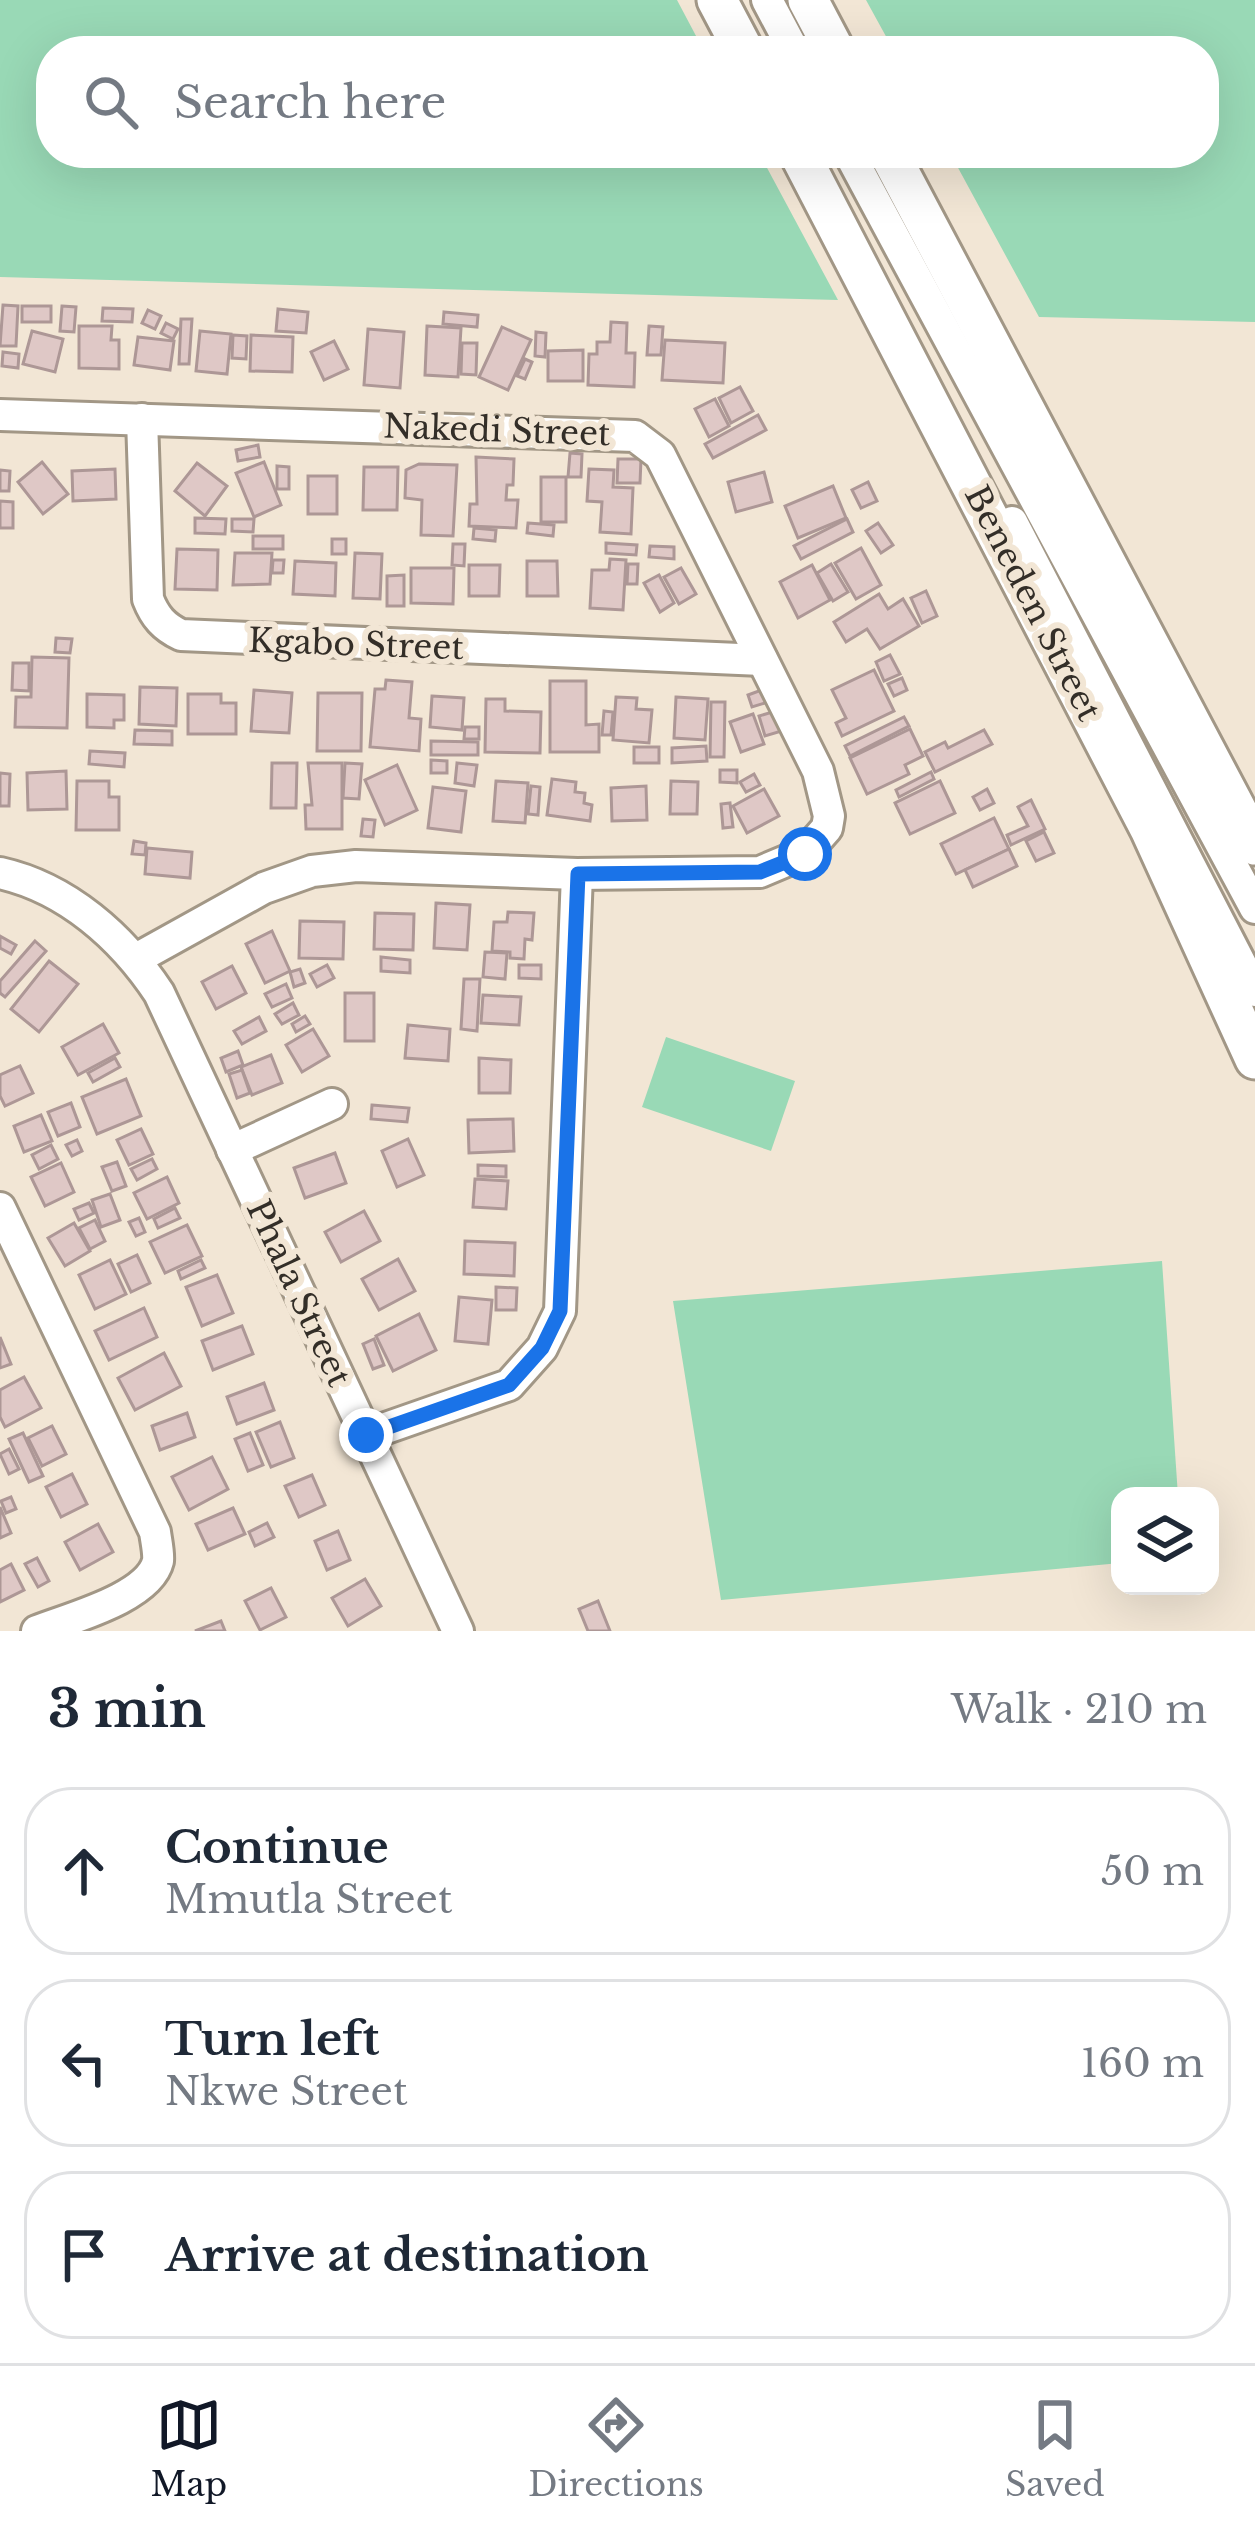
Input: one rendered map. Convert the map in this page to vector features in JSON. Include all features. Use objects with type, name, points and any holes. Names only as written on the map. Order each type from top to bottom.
[{"type":"main road","points":[[717,0],[736,36]]},
{"type":"main road","points":[[808,0],[827,36]]},
{"type":"main road","name":"Beneden Street","points":[[807,168],[1150,829],[1255,1059]]},
{"type":"main road","points":[[897,168],[1255,845]]},
{"type":"street","points":[[738,0],[757,36]]},
{"type":"street","points":[[767,0],[786,36]]},
{"type":"street","points":[[826,168],[1255,991]]},
{"type":"street","points":[[858,168],[1255,908]]},
{"type":"street","name":"Nakedi Street","points":[[0,415],[635,436],[660,455],[818,771],[829,816],[818,842],[805,854],[760,872],[578,874]]},
{"type":"street","name":"Kgabo Street","points":[[142,419],[148,599],[154,615],[182,635],[762,659]]},
{"type":"street","points":[[136,959],[265,888],[312,871],[356,866],[578,874],[560,1311],[542,1348],[509,1385],[366,1435]]},
{"type":"street","name":"Phala Street","points":[[0,873],[45,889],[78,908],[136,959],[174,1022],[458,1631]]},
{"type":"street","points":[[232,1150],[332,1103]]},
{"type":"street","points":[[0,1208],[155,1532],[158,1560],[146,1584],[37,1631]]},
{"type":"green space","points":[[0,0],[677,0],[696,36],[36,36],[36,168],[767,168],[838,300],[0,277]]},
{"type":"green space","points":[[866,0],[1255,0],[1255,322],[1039,317],[958,168],[1219,168],[1219,36],[886,36]]},
{"type":"green space","points":[[666,1037],[795,1081],[771,1151],[642,1107]]},
{"type":"green space","points":[[1162,1261],[1177,1487],[1111,1487],[1111,1564],[721,1600],[673,1301]]},
{"type":"building","points":[[3,305],[18,306],[16,346],[0,346]]},
{"type":"building","points":[[22,306],[51,306],[51,322],[22,322]]},
{"type":"building","points":[[62,306],[76,307],[74,332],[60,331]]},
{"type":"building","points":[[103,308],[133,309],[132,322],[102,321]]},
{"type":"building","points":[[278,309],[308,312],[306,333],[276,331]]},
{"type":"building","points":[[148,310],[161,316],[155,329],[142,323]]},
{"type":"building","points":[[444,312],[478,315],[477,327],[443,324]]},
{"type":"building","points":[[181,319],[192,319],[189,364],[179,364]]},
{"type":"building","points":[[611,322],[627,323],[626,353],[635,353],[634,387],[588,385],[589,354],[597,354],[597,342],[610,342]]},
{"type":"building","points":[[166,323],[178,329],[173,339],[161,333]]},
{"type":"building","points":[[79,326],[112,326],[111,340],[119,340],[119,369],[79,368]]},
{"type":"building","points":[[427,326],[461,328],[458,377],[425,375]]},
{"type":"building","points":[[649,326],[663,327],[661,355],[647,355]]},
{"type":"building","points":[[502,327],[531,340],[508,390],[479,377]]},
{"type":"building","points":[[368,329],[404,332],[400,388],[364,385]]},
{"type":"building","points":[[32,331],[63,339],[55,372],[23,364]]},
{"type":"building","points":[[200,331],[231,334],[227,374],[196,371]]},
{"type":"building","points":[[536,332],[546,333],[545,357],[535,356]]},
{"type":"building","points":[[233,335],[247,336],[246,359],[232,358]]},
{"type":"building","points":[[251,335],[293,337],[292,372],[250,371]]},
{"type":"building","points":[[138,337],[174,341],[170,370],[134,365]]},
{"type":"building","points":[[665,340],[725,343],[723,383],[662,380]]},
{"type":"building","points":[[334,341],[348,369],[324,380],[311,352]]},
{"type":"building","points":[[462,343],[477,343],[476,375],[461,374]]},
{"type":"building","points":[[583,350],[583,381],[548,381],[548,351]]},
{"type":"building","points":[[3,352],[19,354],[18,368],[2,366]]},
{"type":"building","points":[[525,359],[532,362],[525,379],[517,376]]},
{"type":"building","points":[[740,387],[753,411],[731,423],[719,398]]},
{"type":"building","points":[[715,399],[729,426],[709,437],[695,409]]},
{"type":"building","points":[[758,415],[766,430],[713,458],[705,444]]},
{"type":"building","points":[[258,445],[260,457],[238,461],[236,450]]},
{"type":"building","points":[[570,453],[582,454],[581,477],[568,477]]},
{"type":"building","points":[[476,457],[514,459],[513,485],[507,485],[506,500],[518,500],[516,528],[469,526],[470,504],[477,504]]},
{"type":"building","points":[[618,459],[641,459],[640,483],[617,483]]},
{"type":"building","points":[[42,462],[68,494],[43,514],[18,482]]},
{"type":"building","points":[[264,462],[281,505],[254,517],[236,473]]},
{"type":"building","points":[[197,463],[227,486],[205,516],[175,491]]},
{"type":"building","points":[[419,464],[457,465],[453,536],[421,535],[422,500],[405,498],[406,470]]},
{"type":"building","points":[[277,466],[289,467],[289,489],[277,489]]},
{"type":"building","points":[[364,467],[398,467],[397,510],[363,510]]},
{"type":"building","points":[[115,469],[116,499],[73,501],[72,471]]},
{"type":"building","points":[[589,469],[614,470],[613,487],[633,488],[631,534],[600,532],[602,502],[587,501]]},
{"type":"building","points":[[0,470],[10,471],[9,491],[0,491]]},
{"type":"building","points":[[764,472],[772,502],[736,512],[728,482]]},
{"type":"building","points":[[308,476],[337,476],[337,514],[308,514]]},
{"type":"building","points":[[541,477],[566,477],[566,522],[541,522]]},
{"type":"building","points":[[868,482],[877,501],[861,508],[852,490]]},
{"type":"building","points":[[833,486],[846,518],[798,538],[785,506]]},
{"type":"building","points":[[0,501],[13,502],[13,528],[0,528]]},
{"type":"building","points":[[195,518],[226,519],[225,534],[195,533]]},
{"type":"building","points":[[232,519],[254,519],[253,532],[232,531]]},
{"type":"building","points":[[847,519],[853,532],[801,559],[794,546]]},
{"type":"building","points":[[528,523],[554,525],[553,536],[527,533]]},
{"type":"building","points":[[878,523],[893,545],[881,553],[866,531]]},
{"type":"building","points":[[474,528],[496,530],[495,541],[473,539]]},
{"type":"building","points":[[253,536],[283,536],[283,549],[253,549]]},
{"type":"building","points":[[332,539],[346,539],[346,554],[332,554]]},
{"type":"building","points":[[606,543],[637,545],[636,555],[606,553]]},
{"type":"building","points":[[453,544],[465,544],[464,566],[452,565]]},
{"type":"building","points":[[650,546],[674,547],[674,559],[649,557]]},
{"type":"building","points":[[861,548],[881,585],[856,599],[835,563]]},
{"type":"building","points":[[177,549],[218,550],[217,590],[175,589]]},
{"type":"building","points":[[235,553],[272,553],[270,584],[233,585]]},
{"type":"building","points":[[355,553],[382,554],[380,599],[353,598]]},
{"type":"building","points":[[610,559],[626,560],[623,610],[590,608],[592,570],[609,570]]},
{"type":"building","points":[[273,560],[284,560],[283,573],[272,573]]},
{"type":"building","points":[[295,561],[336,563],[335,596],[293,594]]},
{"type":"building","points":[[527,561],[557,561],[558,596],[527,596]]},
{"type":"building","points":[[628,564],[638,564],[637,584],[627,584]]},
{"type":"building","points":[[831,564],[848,592],[833,601],[817,573]]},
{"type":"building","points":[[469,565],[500,565],[499,596],[469,596]]},
{"type":"building","points":[[812,565],[830,600],[798,618],[780,582]]},
{"type":"building","points":[[411,568],[454,568],[453,604],[411,603]]},
{"type":"building","points":[[681,568],[696,594],[679,604],[664,577]]},
{"type":"building","points":[[404,575],[404,606],[387,606],[387,576]]},
{"type":"building","points":[[659,575],[674,603],[660,612],[644,583]]},
{"type":"building","points":[[926,591],[937,616],[922,623],[911,598]]},
{"type":"building","points":[[879,594],[888,609],[903,599],[919,626],[880,649],[867,629],[846,642],[834,622]]},
{"type":"building","points":[[56,638],[72,639],[70,653],[55,652]]},
{"type":"building","points":[[890,655],[900,674],[884,681],[876,662]]},
{"type":"building","points":[[32,657],[69,658],[67,728],[15,727],[16,697],[31,697]]},
{"type":"building","points":[[13,663],[29,663],[29,691],[12,690]]},
{"type":"building","points":[[874,670],[894,711],[842,736],[836,723],[846,718],[832,690]]},
{"type":"building","points":[[902,678],[907,690],[894,696],[888,684]]},
{"type":"building","points":[[386,680],[412,682],[409,718],[421,719],[419,751],[370,747],[375,689],[385,689]]},
{"type":"building","points":[[550,681],[586,681],[586,725],[599,724],[599,752],[550,752]]},
{"type":"building","points":[[140,687],[177,688],[176,726],[139,724]]},
{"type":"building","points":[[767,688],[771,701],[752,707],[748,695]]},
{"type":"building","points":[[254,690],[292,693],[289,733],[251,731]]},
{"type":"building","points":[[318,693],[362,693],[361,751],[317,751]]},
{"type":"building","points":[[87,694],[124,695],[124,720],[114,720],[114,728],[87,727]]},
{"type":"building","points":[[188,694],[221,694],[221,703],[236,703],[236,734],[188,734]]},
{"type":"building","points":[[432,696],[464,698],[462,730],[430,727]]},
{"type":"building","points":[[616,697],[637,698],[636,709],[652,710],[649,743],[613,740]]},
{"type":"building","points":[[676,697],[708,699],[705,740],[674,738]]},
{"type":"building","points":[[486,699],[505,699],[505,711],[541,712],[540,753],[485,752]]},
{"type":"building","points":[[711,702],[725,702],[724,757],[710,757]]},
{"type":"building","points":[[779,710],[785,730],[765,736],[759,716]]},
{"type":"building","points":[[604,711],[613,712],[611,735],[602,735]]},
{"type":"building","points":[[753,714],[764,744],[741,752],[730,722]]},
{"type":"building","points":[[904,717],[909,726],[850,756],[845,746]]},
{"type":"building","points":[[465,727],[479,727],[479,739],[464,739]]},
{"type":"building","points":[[910,729],[923,756],[905,765],[909,774],[867,794],[850,758]]},
{"type":"building","points":[[135,730],[172,731],[172,745],[134,744]]},
{"type":"building","points":[[984,730],[992,744],[935,772],[925,752],[945,742],[948,748]]},
{"type":"building","points":[[431,741],[478,742],[478,755],[431,755]]},
{"type":"building","points":[[706,746],[707,761],[672,763],[672,748]]},
{"type":"building","points":[[634,747],[659,747],[659,763],[634,763]]},
{"type":"building","points":[[90,751],[125,753],[124,767],[89,764]]},
{"type":"building","points":[[431,760],[447,761],[447,773],[431,773]]},
{"type":"building","points":[[272,763],[297,763],[296,808],[271,808]]},
{"type":"building","points":[[308,763],[342,763],[342,829],[306,829],[305,805],[312,805]]},
{"type":"building","points":[[345,763],[362,764],[359,799],[343,798]]},
{"type":"building","points":[[457,763],[477,765],[474,786],[455,783]]},
{"type":"building","points":[[397,765],[417,810],[385,825],[365,780]]},
{"type":"building","points":[[720,770],[737,770],[737,783],[720,782]]},
{"type":"building","points":[[66,771],[67,809],[28,810],[27,773]]},
{"type":"building","points":[[931,772],[934,779],[899,797],[896,790]]},
{"type":"building","points":[[0,773],[10,774],[9,806],[0,806]]},
{"type":"building","points":[[754,774],[760,785],[746,792],[740,782]]},
{"type":"building","points":[[552,779],[576,782],[575,792],[585,793],[584,803],[592,805],[590,821],[547,815]]},
{"type":"building","points":[[77,781],[109,781],[109,797],[119,797],[119,830],[76,830]]},
{"type":"building","points":[[496,781],[528,783],[525,823],[493,821]]},
{"type":"building","points":[[671,781],[698,782],[697,814],[670,814]]},
{"type":"building","points":[[940,781],[955,813],[910,834],[895,803]]},
{"type":"building","points":[[531,786],[540,787],[538,815],[528,814]]},
{"type":"building","points":[[646,786],[647,820],[612,821],[611,788]]},
{"type":"building","points":[[433,787],[466,791],[461,832],[428,828]]},
{"type":"building","points":[[764,789],[779,816],[747,833],[733,806]]},
{"type":"building","points":[[987,789],[994,803],[980,810],[973,797]]},
{"type":"building","points":[[1031,800],[1045,829],[1011,845],[1007,835],[1028,826],[1018,807]]},
{"type":"building","points":[[730,803],[733,827],[723,828],[721,804]]},
{"type":"building","points":[[994,818],[1009,849],[956,874],[941,844]]},
{"type":"building","points":[[363,819],[375,820],[373,837],[361,836]]},
{"type":"building","points":[[1044,832],[1054,853],[1036,861],[1026,841]]},
{"type":"building","points":[[134,841],[146,843],[145,855],[132,854]]},
{"type":"building","points":[[147,848],[192,852],[190,878],[145,874]]},
{"type":"building","points":[[1009,849],[1017,866],[973,887],[965,870]]},
{"type":"building","points":[[436,903],[470,905],[467,950],[434,948]]},
{"type":"building","points":[[508,912],[534,913],[532,940],[525,939],[524,959],[492,951],[494,922],[507,922]]},
{"type":"building","points":[[375,913],[414,914],[413,950],[374,949]]},
{"type":"building","points":[[300,921],[344,922],[343,959],[299,958]]},
{"type":"building","points":[[272,931],[290,971],[265,983],[246,944]]},
{"type":"building","points":[[0,936],[16,945],[11,954],[0,948]]},
{"type":"building","points":[[35,941],[46,951],[5,997],[0,981]]},
{"type":"building","points":[[485,952],[507,953],[505,979],[483,977]]},
{"type":"building","points":[[381,957],[410,960],[410,973],[381,971]]},
{"type":"building","points":[[49,961],[78,984],[39,1032],[11,1009]]},
{"type":"building","points":[[327,965],[334,978],[317,987],[310,974]]},
{"type":"building","points":[[519,965],[541,965],[541,979],[519,978]]},
{"type":"building","points":[[232,966],[246,993],[216,1009],[202,982]]},
{"type":"building","points":[[300,969],[305,983],[294,987],[290,972]]},
{"type":"building","points":[[464,979],[480,979],[477,1031],[461,1029]]},
{"type":"building","points":[[286,984],[292,998],[272,1007],[265,994]]},
{"type":"building","points":[[345,993],[374,993],[374,1041],[345,1041]]},
{"type":"building","points":[[483,995],[521,997],[519,1025],[481,1023]]},
{"type":"building","points":[[293,1003],[299,1015],[282,1024],[275,1014]]},
{"type":"building","points":[[305,1016],[310,1024],[296,1032],[292,1024]]},
{"type":"building","points":[[259,1017],[266,1031],[242,1044],[234,1031]]},
{"type":"building","points":[[103,1024],[119,1053],[78,1075],[62,1047]]},
{"type":"building","points":[[408,1025],[450,1029],[448,1061],[405,1058]]},
{"type":"building","points":[[313,1029],[329,1056],[302,1072],[286,1045]]},
{"type":"building","points":[[238,1051],[243,1065],[226,1072],[221,1058]]},
{"type":"building","points":[[271,1055],[282,1083],[252,1095],[241,1067]]},
{"type":"building","points":[[115,1058],[120,1067],[93,1082],[88,1073]]},
{"type":"building","points":[[479,1058],[511,1060],[510,1093],[479,1093]]},
{"type":"building","points":[[20,1066],[33,1093],[5,1106],[0,1075]]},
{"type":"building","points":[[242,1070],[250,1093],[237,1098],[229,1074]]},
{"type":"building","points":[[126,1079],[141,1116],[97,1134],[82,1097]]},
{"type":"building","points":[[71,1103],[80,1127],[58,1136],[48,1112]]},
{"type":"building","points":[[372,1105],[409,1108],[407,1122],[371,1119]]},
{"type":"building","points":[[41,1115],[52,1141],[24,1152],[14,1126]]},
{"type":"building","points":[[513,1119],[514,1151],[469,1153],[468,1120]]},
{"type":"building","points":[[141,1129],[153,1154],[129,1165],[117,1140]]},
{"type":"building","points":[[408,1139],[424,1175],[397,1187],[382,1151]]},
{"type":"building","points":[[77,1140],[82,1151],[72,1156],[66,1145]]},
{"type":"building","points":[[51,1145],[58,1159],[39,1169],[32,1155]]},
{"type":"building","points":[[335,1153],[346,1183],[305,1198],[294,1168]]},
{"type":"building","points":[[152,1159],[157,1169],[137,1180],[131,1169]]},
{"type":"building","points":[[117,1162],[126,1186],[112,1191],[102,1167]]},
{"type":"building","points":[[61,1163],[74,1192],[45,1206],[31,1177]]},
{"type":"building","points":[[478,1165],[506,1166],[506,1177],[478,1176]]},
{"type":"building","points":[[167,1177],[179,1203],[147,1219],[134,1193]]},
{"type":"building","points":[[475,1179],[508,1181],[506,1209],[473,1207]]},
{"type":"building","points":[[110,1194],[120,1220],[101,1227],[92,1200]]},
{"type":"building","points":[[89,1203],[94,1213],[79,1220],[74,1209]]},
{"type":"building","points":[[175,1208],[180,1218],[158,1228],[154,1219]]},
{"type":"building","points":[[364,1211],[380,1241],[341,1262],[325,1232]]},
{"type":"building","points":[[139,1218],[145,1232],[136,1236],[129,1222]]},
{"type":"building","points":[[95,1220],[105,1241],[90,1249],[79,1228]]},
{"type":"building","points":[[74,1223],[90,1251],[65,1266],[48,1238]]},
{"type":"building","points":[[187,1225],[202,1256],[165,1273],[150,1242]]},
{"type":"building","points":[[465,1241],[515,1243],[514,1276],[464,1274]]},
{"type":"building","points":[[137,1255],[150,1283],[131,1292],[118,1264]]},
{"type":"building","points":[[398,1259],[415,1291],[379,1310],[362,1279]]},
{"type":"building","points":[[110,1260],[126,1294],[95,1309],[79,1275]]},
{"type":"building","points":[[201,1260],[205,1268],[181,1279],[178,1271]]},
{"type":"building","points":[[217,1275],[233,1313],[202,1326],[186,1287]]},
{"type":"building","points":[[496,1287],[517,1288],[516,1310],[496,1310]]},
{"type":"building","points":[[459,1297],[492,1300],[488,1344],[455,1341]]},
{"type":"building","points":[[144,1308],[157,1337],[109,1360],[95,1331]]},
{"type":"building","points":[[419,1314],[436,1350],[393,1371],[376,1336]]},
{"type":"building","points":[[242,1326],[253,1354],[213,1370],[202,1341]]},
{"type":"building","points":[[0,1337],[11,1364],[0,1368]]},
{"type":"building","points":[[374,1339],[384,1365],[373,1369],[363,1344]]},
{"type":"building","points":[[164,1353],[181,1386],[135,1410],[118,1378]]},
{"type":"building","points":[[24,1377],[41,1408],[5,1427],[0,1417],[0,1390]]},
{"type":"building","points":[[264,1383],[274,1410],[237,1424],[227,1397]]},
{"type":"building","points":[[187,1413],[195,1437],[160,1450],[152,1426]]},
{"type":"building","points":[[280,1422],[294,1458],[271,1467],[256,1432]]},
{"type":"building","points":[[52,1426],[66,1454],[42,1466],[28,1438]]},
{"type":"building","points":[[23,1433],[43,1476],[29,1482],[9,1439]]},
{"type":"building","points":[[250,1433],[263,1465],[248,1471],[235,1439]]},
{"type":"building","points":[[9,1449],[19,1469],[9,1474],[0,1454]]},
{"type":"building","points":[[212,1457],[228,1489],[189,1510],[172,1477]]},
{"type":"building","points":[[72,1474],[87,1504],[61,1517],[46,1487]]},
{"type":"building","points":[[312,1475],[325,1505],[299,1517],[285,1486]]},
{"type":"building","points":[[11,1497],[16,1509],[6,1513],[1,1501]]},
{"type":"building","points":[[0,1507],[11,1533],[0,1538]]},
{"type":"building","points":[[233,1508],[245,1534],[208,1550],[196,1524]]},
{"type":"building","points":[[267,1523],[274,1537],[255,1546],[249,1532]]},
{"type":"building","points":[[98,1524],[113,1552],[80,1570],[65,1542]]},
{"type":"building","points":[[338,1531],[350,1560],[327,1570],[315,1541]]},
{"type":"building","points":[[37,1558],[49,1581],[38,1587],[25,1564]]},
{"type":"building","points":[[11,1564],[24,1590],[0,1602],[0,1570]]},
{"type":"building","points":[[365,1579],[381,1606],[348,1626],[332,1598]]},
{"type":"building","points":[[271,1588],[286,1617],[260,1630],[245,1601]]},
{"type":"building","points":[[598,1601],[610,1631],[588,1631],[579,1609]]},
{"type":"building","points":[[221,1621],[225,1631],[195,1631]]},
{"type":"route","points":[[366,1435],[509,1385],[542,1348],[560,1311],[578,874],[760,872],[805,854]]}]
